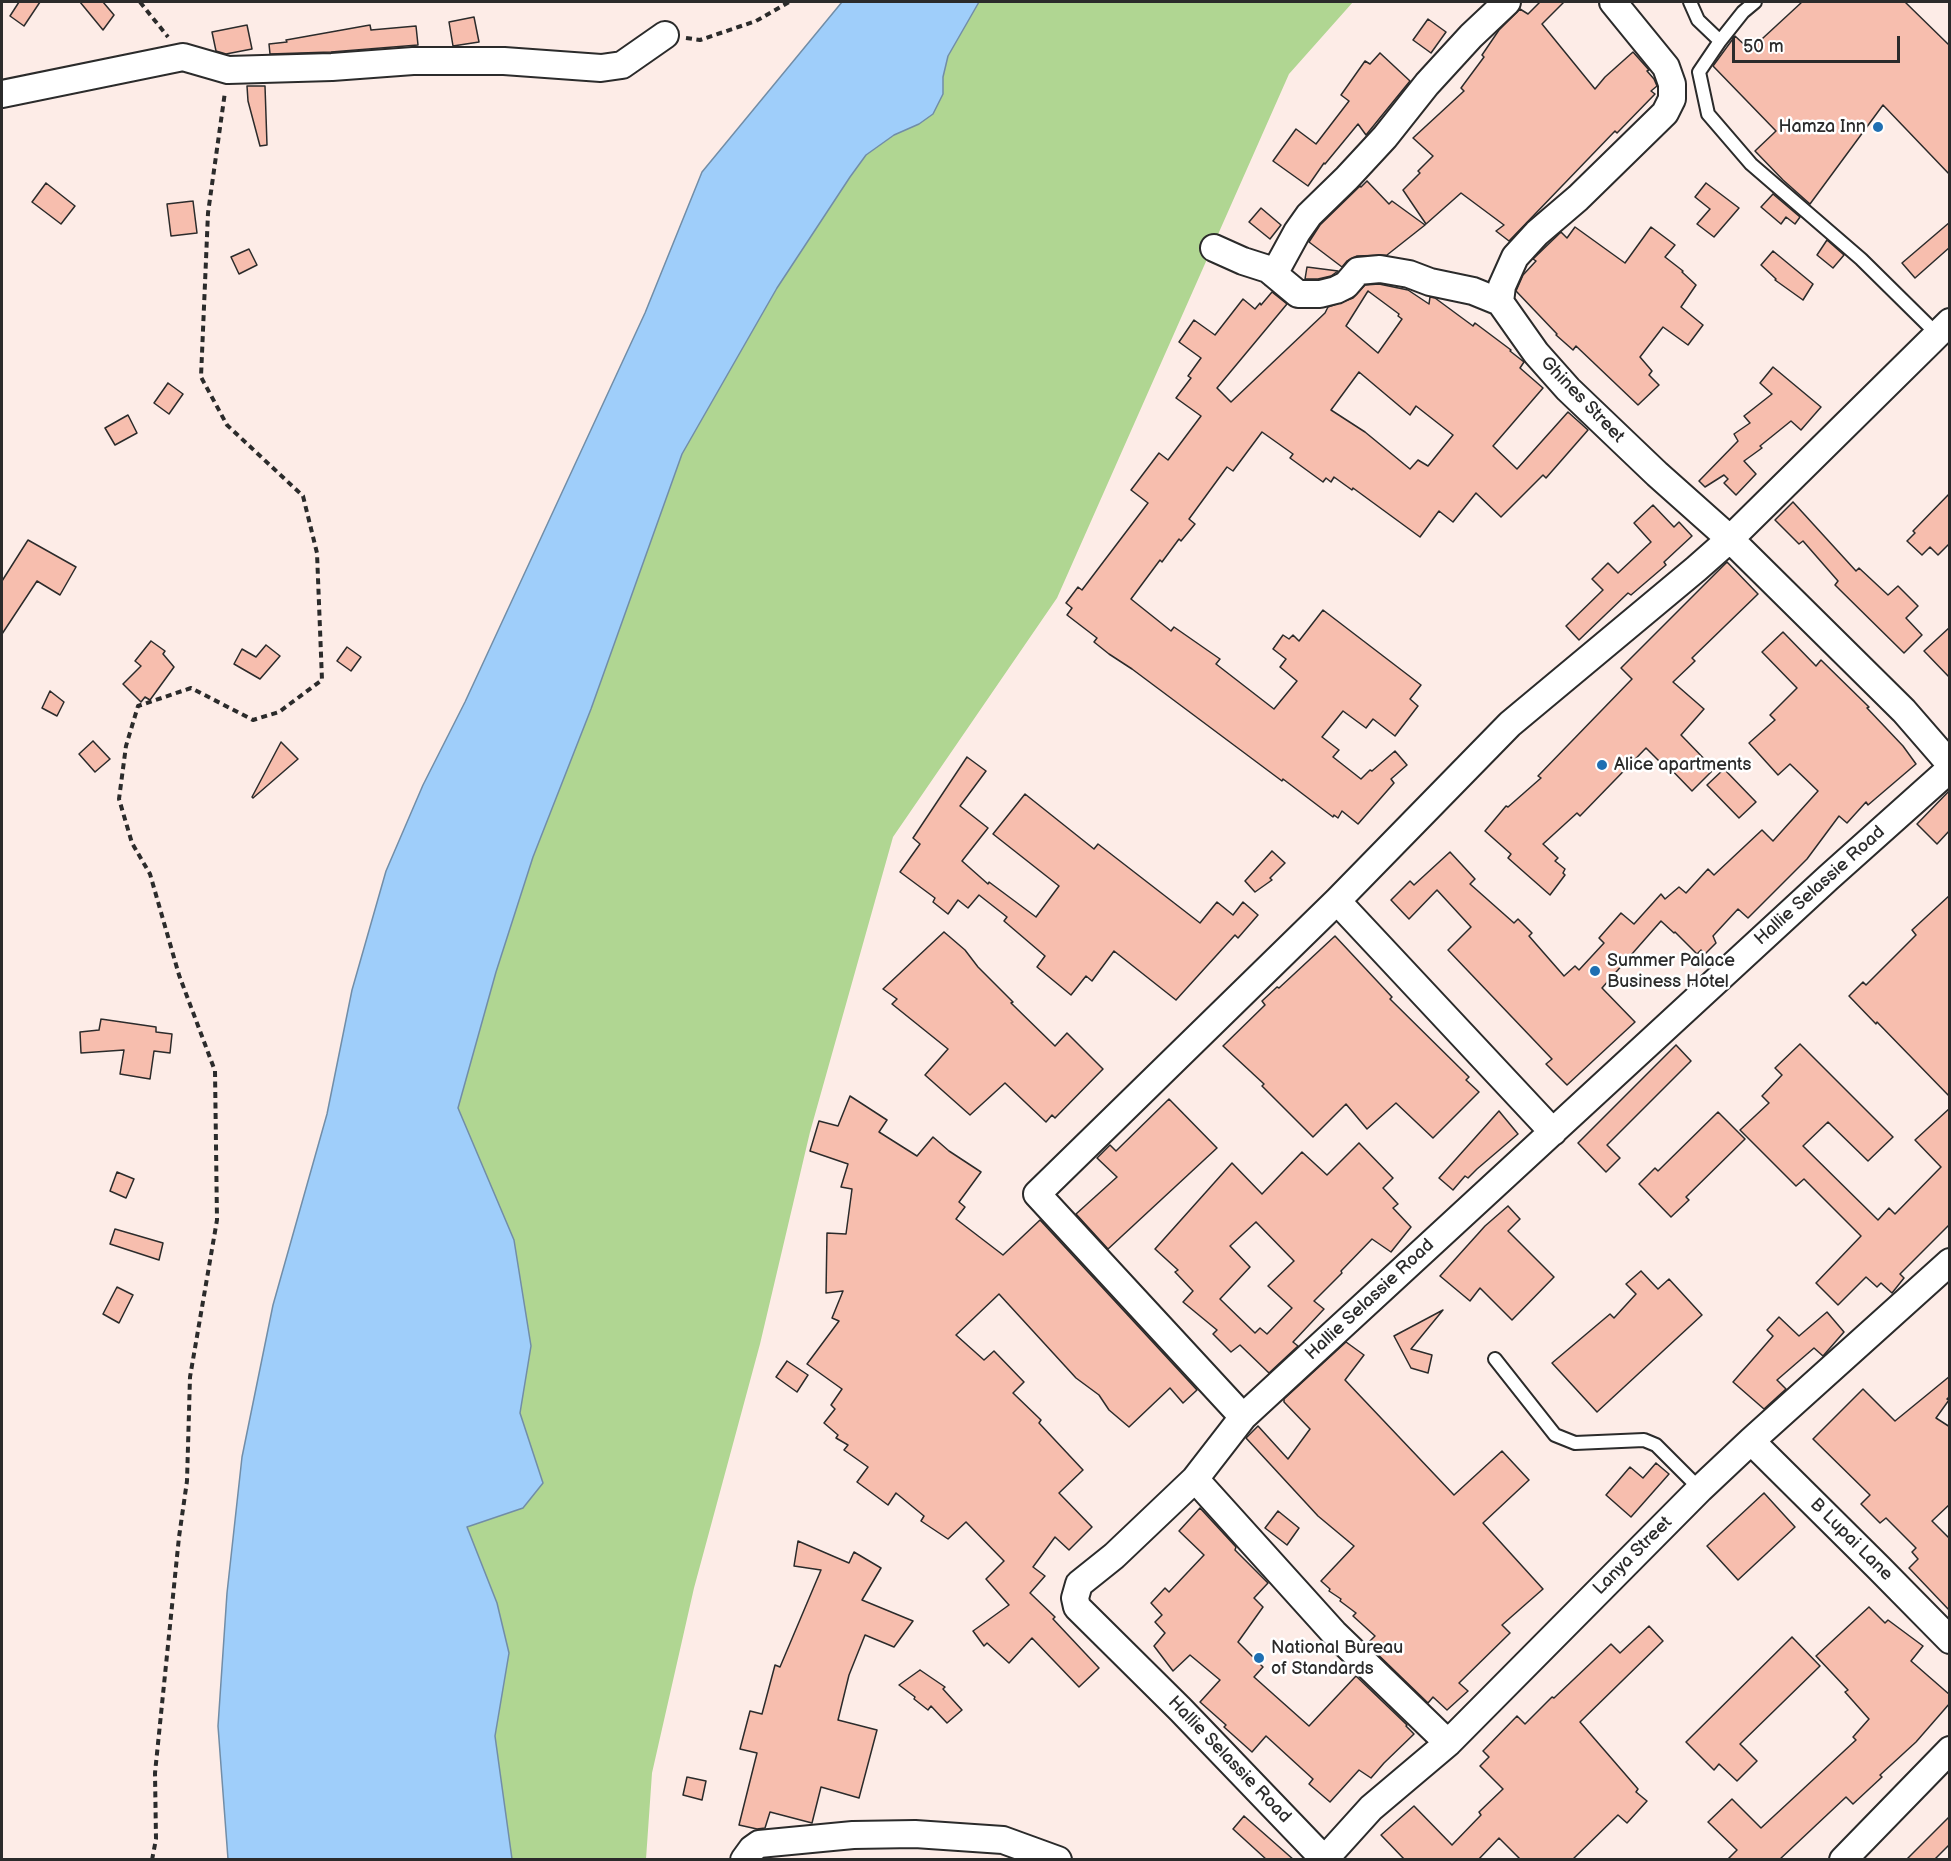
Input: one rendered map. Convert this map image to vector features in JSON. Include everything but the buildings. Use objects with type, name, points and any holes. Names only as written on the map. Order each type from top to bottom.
[{"type":"street","points":[[1274,274],[1309,215],[1385,137],[1427,84],[1471,36],[1507,2]]},
{"type":"street","points":[[1214,248],[1268,269],[1298,294],[1320,294],[1346,285],[1358,271],[1392,270],[1430,282],[1473,291],[1500,302],[1502,286],[1515,257],[1537,233],[1578,198],[1665,113],[1672,99],[1672,84],[1666,67],[1613,2]]},
{"type":"street","points":[[2,93],[183,57],[228,70],[332,67],[413,61],[504,61],[601,68],[622,65],[665,35]]},
{"type":"street","name":"Ghines Street","points":[[1500,302],[1536,352],[1568,389],[1657,474],[1730,539],[1904,711],[1947,757]]},
{"type":"street","points":[[1243,1417],[1037,1194],[1337,901],[1510,724],[1730,539],[1943,328]]},
{"type":"street","name":"Hallie Selassie Road","points":[[1325,1859],[1181,1710],[1077,1607],[1075,1598],[1079,1584],[1114,1556],[1195,1479],[1243,1417],[1828,878],[1947,757]]},
{"type":"street","points":[[1337,901],[1553,1132]]},
{"type":"street","name":"Lanya Street","points":[[1325,1859],[1371,1808],[1448,1743],[1700,1489],[1950,1262]]},
{"type":"street","name":"B Lupai Lane","points":[[1751,1441],[1950,1640]]},
{"type":"street","points":[[1195,1479],[1334,1633],[1448,1743]]},
{"type":"street","points":[[1843,1860],[1950,1750]]},
{"type":"street","points":[[744,1860],[759,1844],[853,1835],[915,1834],[1003,1840],[1058,1860]]},
{"type":"lane","points":[[1690,2],[1698,20],[1720,41]]},
{"type":"lane","points":[[1755,2],[1743,12],[1699,72],[1708,114],[1751,164],[1943,328]]},
{"type":"lane","points":[[1495,1359],[1556,1435],[1575,1443],[1644,1440],[1656,1445],[1700,1489]]},
{"type":"path","points":[[140,2],[183,57]]},
{"type":"path","points":[[665,35],[700,40],[756,21],[789,2]]},
{"type":"path","points":[[152,1860],[156,1839],[155,1773],[187,1481],[190,1377],[217,1220],[215,1071],[179,975],[150,874],[132,843],[119,799],[126,746],[138,706],[190,688],[253,720],[279,711],[322,680],[317,553],[303,496],[227,425],[201,377],[208,213],[228,70]]},
{"type":"green space","points":[[979,2],[1353,2],[1289,74],[1057,598],[893,837],[810,1132],[760,1344],[694,1588],[652,1773],[646,1859],[512,1859],[495,1736],[509,1653],[497,1603],[467,1527],[523,1508],[543,1482],[519,1413],[531,1346],[458,1108],[496,972],[533,857],[591,709],[682,454],[777,288],[850,177],[866,155],[894,135],[919,124],[943,94],[943,77],[948,56]]},
{"type":"water","points":[[842,2],[979,2],[948,56],[943,77],[943,94],[933,114],[919,124],[894,135],[866,155],[777,288],[682,454],[591,709],[533,857],[496,972],[458,1108],[514,1240],[531,1346],[520,1413],[543,1483],[523,1508],[467,1527],[497,1603],[509,1653],[495,1736],[512,1859],[228,1859],[218,1726],[227,1593],[242,1457],[273,1305],[327,1114],[352,990],[386,871],[423,785],[465,702],[645,313],[702,172]]},
{"type":"place","name":"Hamza Inn","points":[[1878,127]]},
{"type":"place","name":"Alice apartments","points":[[1602,765]]},
{"type":"place","name":"Summer Palace Business Hotel","points":[[1595,971]]},
{"type":"place","name":"National Bureau of Standards","points":[[1259,1658]]}]
